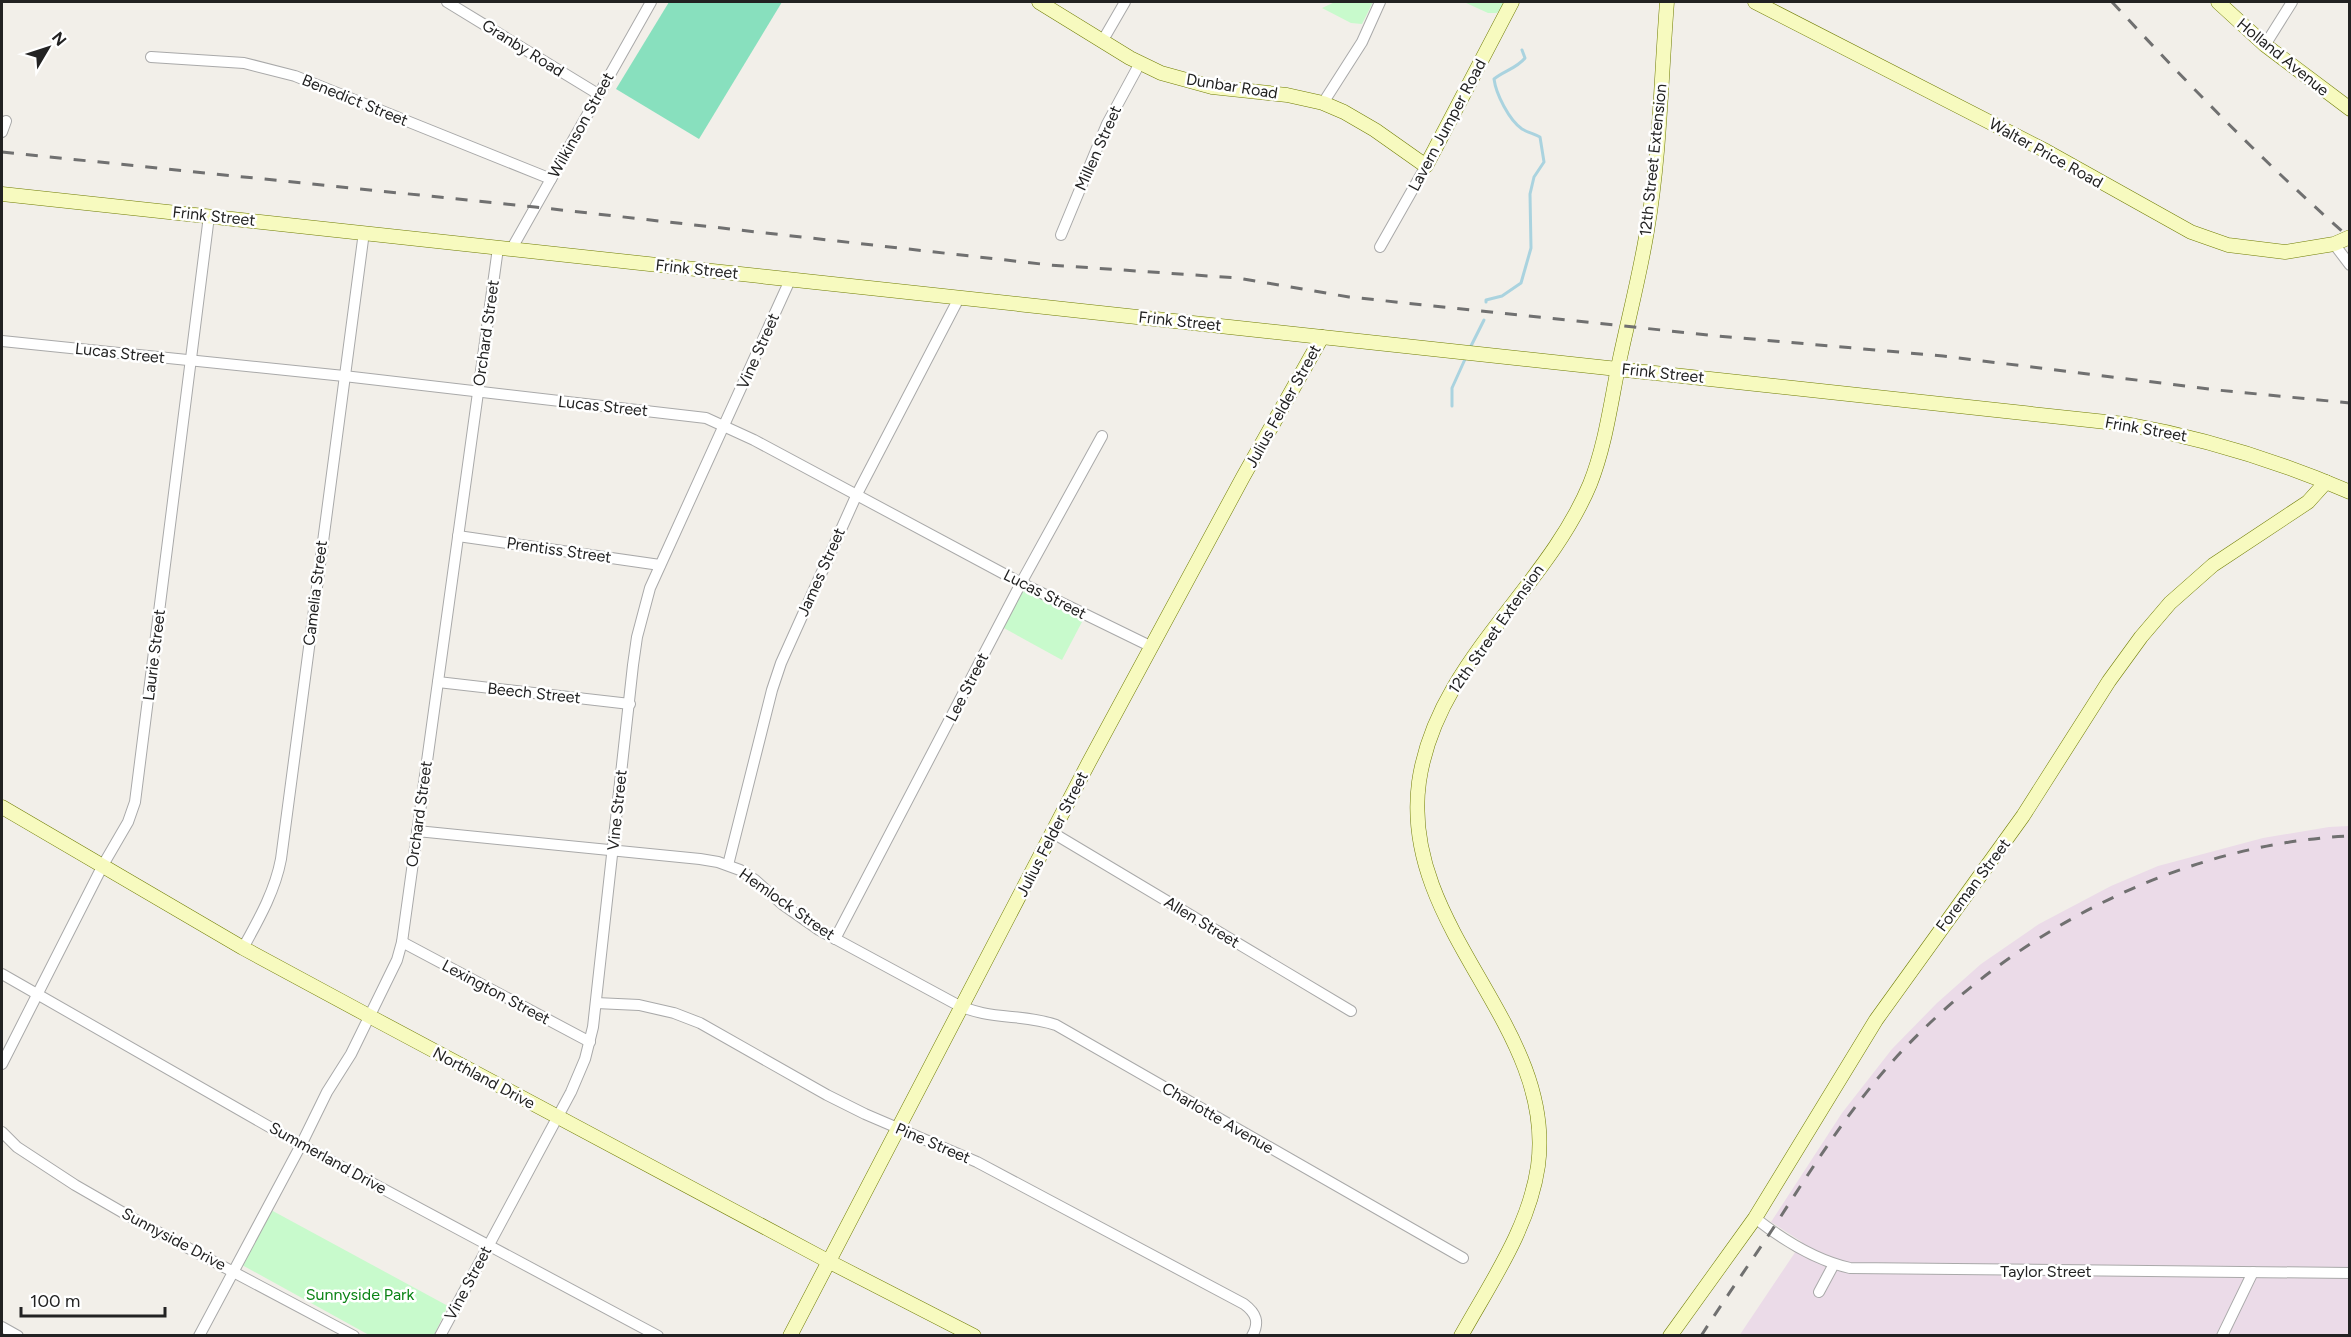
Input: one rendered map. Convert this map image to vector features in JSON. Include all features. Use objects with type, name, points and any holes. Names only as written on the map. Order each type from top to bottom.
[{"type":"street","name":"Granby Road","points":[[447,2],[598,94]]},
{"type":"street","name":"Wilkinson Street","points":[[505,248],[550,179],[651,2]]},
{"type":"street","name":"Dunbar Road","points":[[1039,2],[1140,63],[1161,73],[1212,87],[1287,95],[1323,103],[1359,120],[1425,166]]},
{"type":"street","points":[[1104,40],[1125,2]]},
{"type":"street","points":[[1323,103],[1362,42],[1380,2]]},
{"type":"street","name":"Lavern Jumper Road","points":[[1380,247],[1512,2]]},
{"type":"street","name":"12th Street Extension","points":[[1461,1335],[1515,1242],[1538,1169],[1539,1126],[1533,1094],[1517,1049],[1462,951],[1435,897],[1418,829],[1417,803],[1420,776],[1427,750],[1449,695],[1472,659],[1562,537],[1589,485],[1602,446],[1647,230],[1667,2]]},
{"type":"street","name":"Walter Price Road","points":[[1755,2],[2037,146],[2191,232],[2228,245],[2292,251],[2334,244],[2349,237]]},
{"type":"street","name":"Holland Avenue","points":[[2218,2],[2265,45],[2349,109]]},
{"type":"street","points":[[2265,45],[2292,2]]},
{"type":"street","name":"Benedict Street","points":[[151,57],[244,63],[295,76],[550,179]]},
{"type":"street","name":"Millen Street","points":[[1061,235],[1107,124],[1140,63]]},
{"type":"street","points":[[2,132],[6,121]]},
{"type":"street","name":"Frink Street","points":[[2,194],[2125,424],[2230,447],[2349,491]]},
{"type":"street","name":"Laurie Street","points":[[2,1064],[103,866],[128,822],[137,792],[209,216]]},
{"type":"street","name":"Camelia Street","points":[[243,948],[270,895],[280,859],[364,232]]},
{"type":"street","points":[[2334,244],[2349,265]]},
{"type":"street","name":"Orchard Street","points":[[200,1335],[331,1084],[351,1054],[397,960],[402,942],[478,391],[505,248]]},
{"type":"street","name":"Vine Street","points":[[440,1335],[579,1076],[590,1042],[596,1003],[637,638],[650,588],[790,280]]},
{"type":"street","name":"James Street","points":[[728,865],[772,690],[781,663],[857,494],[959,298]]},
{"type":"street","name":"Julius Felder Street","points":[[790,1335],[1152,647],[1322,337]]},
{"type":"street","name":"Lucas Street","points":[[2,341],[696,415],[724,425],[1021,583],[1152,647]]},
{"type":"street","name":"Lee Street","points":[[835,939],[1021,583],[1102,436]]},
{"type":"street","name":"Foreman Street","points":[[1670,1335],[1755,1218],[1876,1020],[1925,949],[2017,825],[2109,681],[2141,637],[2170,603],[2196,579],[2239,546],[2308,502],[2326,482]]},
{"type":"street","name":"Prentiss Street","points":[[458,536],[660,565]]},
{"type":"street","name":"Beech Street","points":[[438,682],[630,704]]},
{"type":"street","name":"Northland Drive","points":[[2,807],[243,948],[829,1262],[974,1335]]},
{"type":"street","name":"Hemlock Street","points":[[417,831],[700,859],[728,865],[748,875],[782,904],[835,939],[962,1008]]},
{"type":"street","name":"Allen Street","points":[[1053,833],[1351,1011]]},
{"type":"street","name":"Lexington Street","points":[[402,942],[590,1042]]},
{"type":"street","name":"Summerland Drive","points":[[2,974],[301,1145],[658,1335]]},
{"type":"street","name":"Pine Street","points":[[596,1003],[639,1005],[674,1013],[700,1023],[827,1095],[977,1162],[1244,1304],[1256,1318],[1257,1327],[1252,1335]]},
{"type":"street","name":"Charlotte Avenue","points":[[962,1008],[1002,1018],[1030,1019],[1056,1025],[1463,1258]]},
{"type":"street","name":"Sunnyside Drive","points":[[2,1132],[17,1147],[47,1168],[141,1223],[354,1335]]},
{"type":"street","name":"Taylor Street","points":[[1755,1218],[1801,1249],[1834,1264],[1859,1268],[2349,1273]]},
{"type":"street","points":[[1819,1292],[1834,1264]]},
{"type":"street","points":[[2222,1335],[2253,1272]]},
{"type":"street","points":[[2,1327],[18,1335]]},
{"type":"shaded area","points":[[2349,826],[2349,1335],[1739,1336],[1802,1242],[1771,1222],[1842,1113],[1892,1049],[1937,1003],[1981,964],[2039,924],[2111,886],[2158,866],[2263,838]]},
{"type":"green space","points":[[669,2],[782,2],[699,139],[616,89]]},
{"type":"green space","points":[[1335,2],[1373,2],[1362,24],[1351,23],[1322,8]]},
{"type":"green space","points":[[1464,2],[1506,2],[1497,13],[1488,13]]},
{"type":"green space","points":[[1023,588],[1083,620],[1062,660],[1002,627]]},
{"type":"green space","name":"Sunnyside Park","points":[[271,1210],[448,1306],[434,1335],[369,1335],[242,1265]]},
{"type":"waterway","points":[[1486,302],[1486,300],[1502,296],[1521,283],[1531,248],[1530,194],[1534,177],[1544,162],[1540,137],[1522,129],[1512,120],[1495,85],[1494,79],[1525,58],[1522,50]]},
{"type":"waterway","points":[[1470,348],[1484,320]]},
{"type":"waterway","points":[[1452,406],[1452,388],[1466,357]]},
{"type":"railway","points":[[2112,2],[2228,123],[2350,238]]},
{"type":"railway","points":[[2,152],[535,207],[1050,265],[1238,278],[1349,297],[1718,336],[1943,356],[2217,390],[2350,403]]},
{"type":"railway","points":[[1701,1336],[1854,1109],[1884,1071],[1930,1023],[1980,980],[2035,941],[2094,907],[2155,879],[2219,858],[2284,843],[2350,836]]}]
